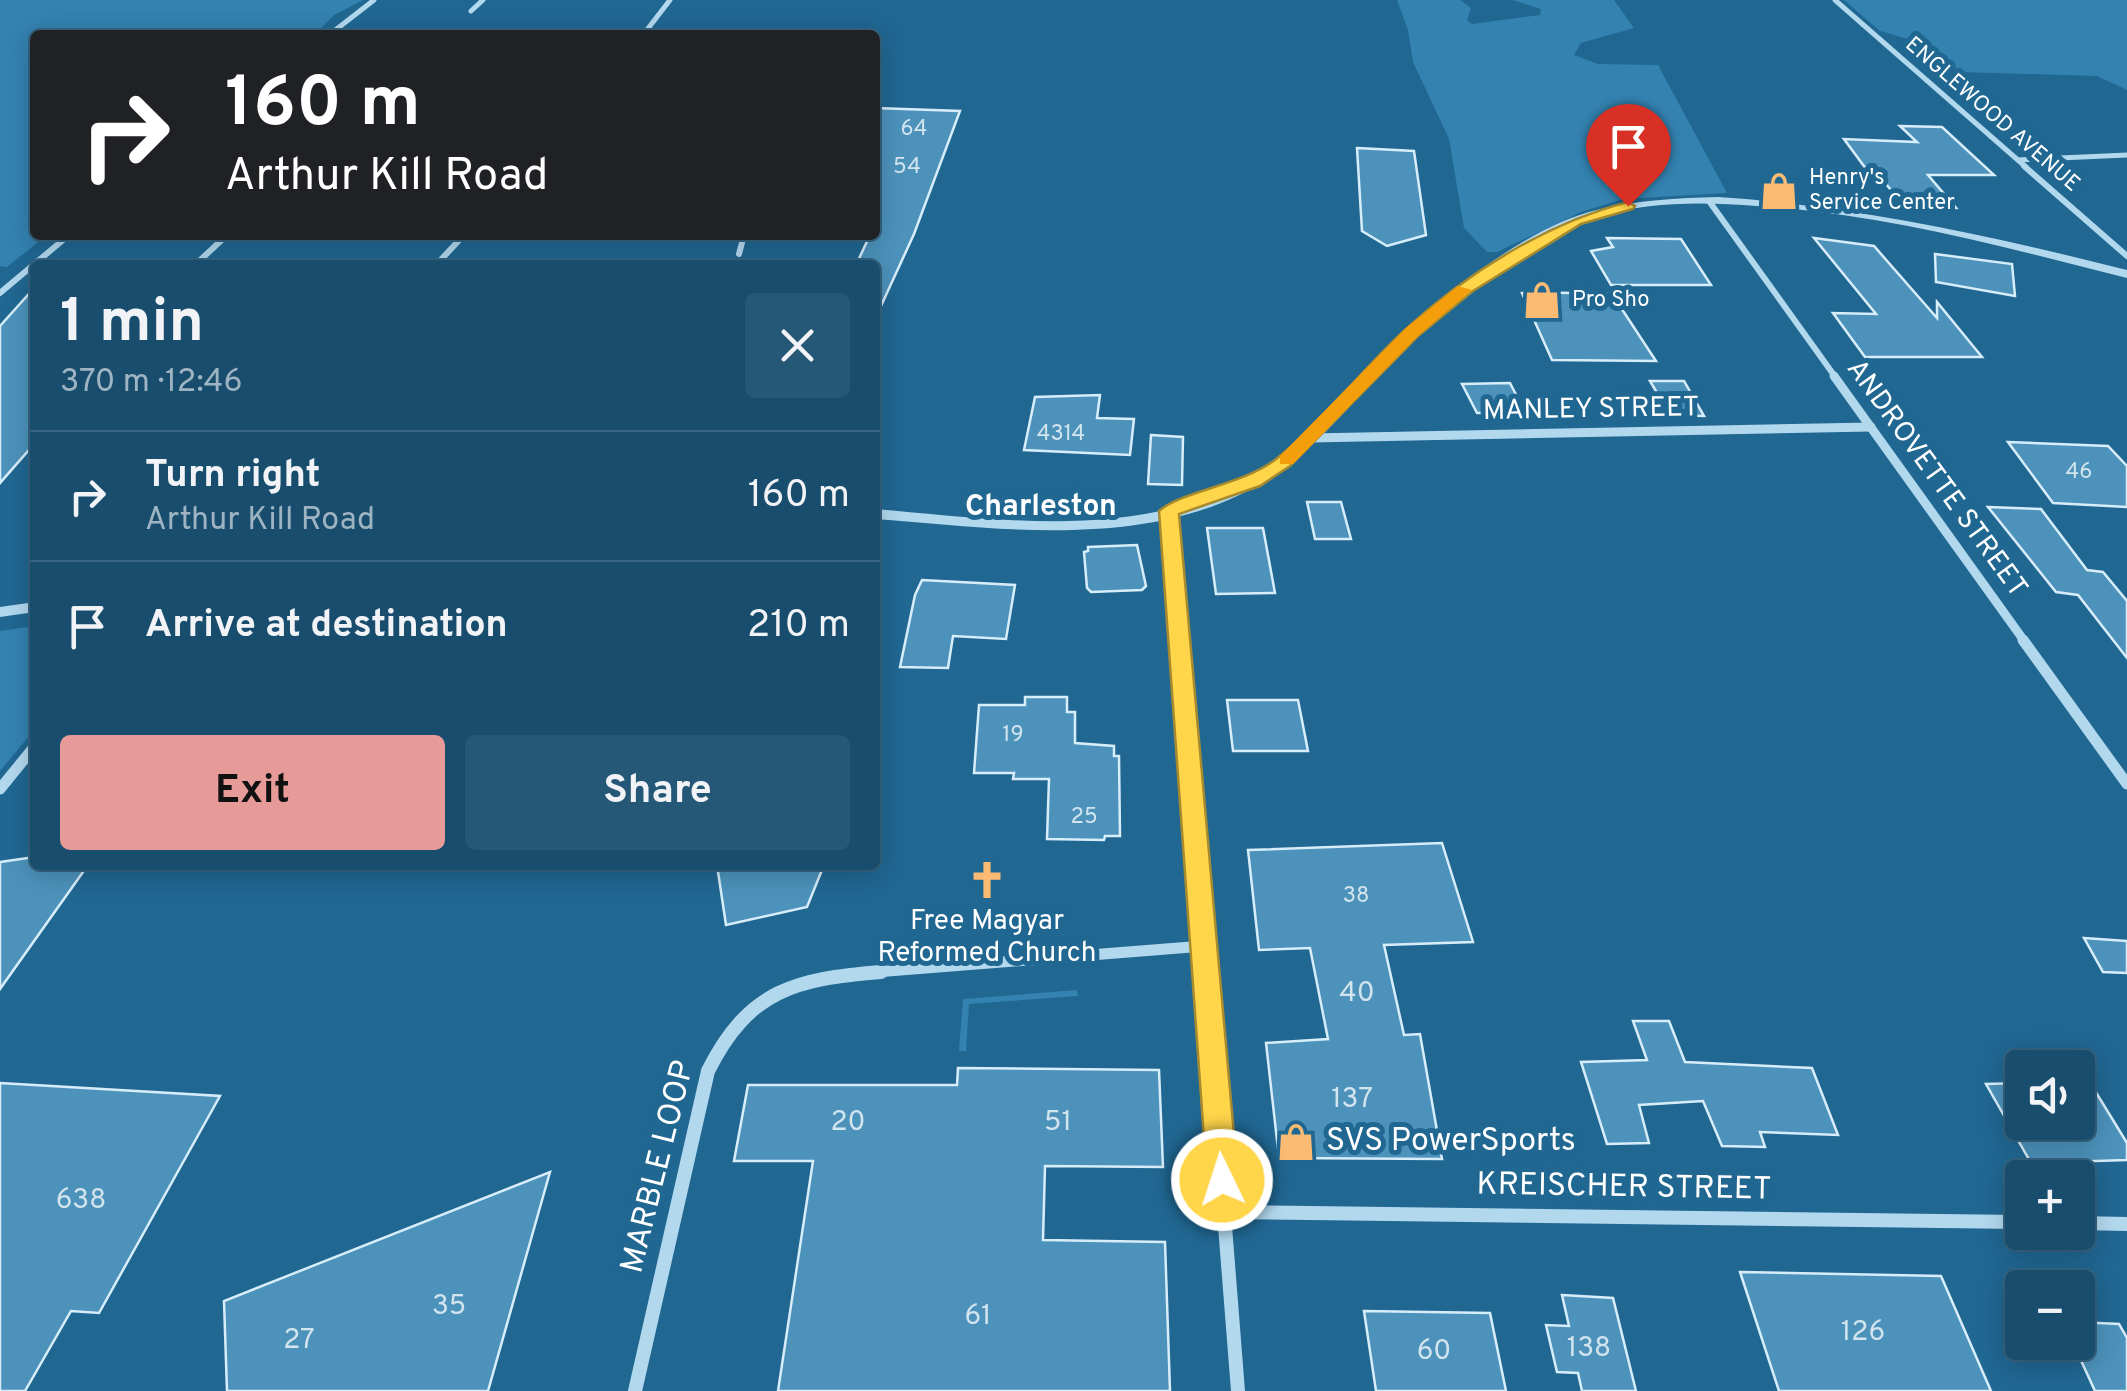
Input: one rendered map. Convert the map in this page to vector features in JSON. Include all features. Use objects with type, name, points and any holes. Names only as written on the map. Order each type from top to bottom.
[{"type":"street","points":[[335,30],[374,0]]},
{"type":"street","points":[[471,11],[483,0]]},
{"type":"street","points":[[647,30],[670,0]]},
{"type":"street","name":"ENGLEWOOD AVENUE","points":[[1835,0],[2127,256]]},
{"type":"street","points":[[2017,160],[2127,155]]},
{"type":"street","points":[[880,514],[1077,526],[1169,511],[1254,482],[1311,438],[1436,311],[1540,240],[1598,212],[1658,202],[1710,201],[1861,217],[1988,240],[2127,274]]},
{"type":"street","name":"ANDROVETTE STREET","points":[[1710,201],[2127,784]]},
{"type":"street","points":[[36,260],[62,240]]},
{"type":"street","points":[[200,260],[222,240]]},
{"type":"street","points":[[441,260],[459,240]]},
{"type":"street","points":[[740,254],[743,240]]},
{"type":"street","points":[[0,293],[30,265]]},
{"type":"street","name":"MANLEY STREET","points":[[1311,438],[1871,427]]},
{"type":"street","points":[[1169,511],[1238,1391]]},
{"type":"street","points":[[0,612],[30,609]]},
{"type":"street","points":[[0,788],[30,752]]},
{"type":"street","name":"MARBLE LOOP","points":[[635,1391],[708,1071],[722,1040],[745,1014],[780,991],[817,978],[1204,946]]},
{"type":"street","name":"KREISCHER STREET","points":[[1225,1212],[2005,1222]]},
{"type":"street","points":[[2095,1223],[2127,1224]]},
{"type":"shaded area","points":[[0,0],[363,0],[334,15],[319,30],[30,30],[30,240],[41,240],[7,267],[0,266]]},
{"type":"shaded area","points":[[1397,0],[1460,0],[1471,8],[1467,20],[1472,24],[1540,15],[1541,9],[1512,0],[1614,0],[1634,28],[1581,43],[1574,55],[1598,64],[1658,65],[1727,193],[1623,199],[1581,212],[1497,252],[1487,252],[1464,228],[1449,139],[1413,62],[1408,30]]},
{"type":"shaded area","points":[[1844,0],[2127,0],[2127,90],[2097,76],[1959,72],[1922,43],[1880,31]]},
{"type":"shaded area","points":[[30,627],[30,735],[0,771],[0,631]]},
{"type":"shaded area","points":[[1077,990],[1078,996],[969,1004],[966,1051],[959,1051],[963,999]]},
{"type":"building","points":[[880,108],[960,111],[914,234],[880,308],[880,260],[858,260],[868,240],[880,240]]},
{"type":"building","points":[[1900,126],[1942,127],[1994,175],[1928,175],[1956,208],[1904,206],[1877,173],[1869,173],[1844,139],[1917,142]]},
{"type":"building","points":[[1357,148],[1414,151],[1426,235],[1387,246],[1362,231]]},
{"type":"building","points":[[1607,238],[1681,239],[1711,285],[1611,285],[1591,251],[1613,247]]},
{"type":"building","points":[[1814,238],[1874,246],[1937,318],[1937,302],[1982,357],[1865,357],[1833,313],[1876,314]]},
{"type":"building","points":[[1935,254],[2012,264],[2015,296],[1936,282]]},
{"type":"building","points":[[30,293],[30,449],[0,483],[0,326]]},
{"type":"building","points":[[1522,293],[1612,294],[1656,361],[1552,360]]},
{"type":"building","points":[[1650,381],[1684,381],[1704,416],[1670,415]]},
{"type":"building","points":[[1510,383],[1525,412],[1477,413],[1462,384]]},
{"type":"building","points":[[1100,395],[1097,418],[1134,419],[1130,455],[1024,450],[1035,397]]},
{"type":"building","points":[[1151,435],[1183,437],[1182,485],[1148,484]]},
{"type":"building","points":[[2008,442],[2108,446],[2127,466],[2127,507],[2053,503]]},
{"type":"building","points":[[1307,502],[1341,502],[1351,539],[1315,539]]},
{"type":"building","points":[[1988,507],[2041,509],[2087,570],[2103,572],[2127,601],[2127,658],[2078,595],[2056,592]]},
{"type":"building","points":[[1207,528],[1263,528],[1275,593],[1216,594]]},
{"type":"building","points":[[1137,545],[1146,586],[1142,590],[1091,592],[1087,588],[1084,552],[1088,547]]},
{"type":"building","points":[[922,580],[1015,585],[1006,639],[953,636],[948,668],[900,667],[915,595]]},
{"type":"building","points":[[1025,697],[1067,697],[1067,712],[1075,712],[1075,743],[1114,746],[1114,756],[1119,756],[1120,836],[1105,836],[1104,840],[1047,839],[1049,779],[1013,779],[1014,773],[974,773],[979,705],[1025,705]]},
{"type":"building","points":[[1227,700],[1298,700],[1308,751],[1233,751]]},
{"type":"building","points":[[1442,843],[1473,942],[1384,945],[1404,1035],[1420,1034],[1442,1159],[1279,1158],[1266,1043],[1328,1039],[1310,948],[1259,950],[1248,850]]},
{"type":"building","points":[[30,858],[30,870],[84,870],[0,989],[0,862]]},
{"type":"building","points":[[718,870],[822,870],[807,907],[726,925]]},
{"type":"building","points":[[2084,938],[2127,941],[2127,973],[2103,972]]},
{"type":"building","points":[[1633,1021],[1669,1021],[1685,1062],[1812,1068],[1838,1135],[1760,1132],[1765,1147],[1722,1146],[1703,1101],[1639,1105],[1649,1143],[1607,1144],[1581,1062],[1647,1060]]},
{"type":"building","points":[[958,1068],[1159,1070],[1163,1167],[1045,1166],[1043,1240],[1165,1242],[1170,1391],[778,1391],[813,1161],[734,1161],[748,1085],[957,1085]]},
{"type":"building","points":[[0,1083],[220,1096],[99,1313],[71,1311],[25,1391],[0,1391]]},
{"type":"building","points":[[2005,1083],[2005,1117],[1986,1084]]},
{"type":"building","points":[[2095,1091],[2127,1143],[2127,1160],[2029,1160],[2018,1140],[2095,1140]]},
{"type":"building","points":[[550,1172],[488,1391],[227,1391],[224,1301]]},
{"type":"building","points":[[1740,1272],[1941,1276],[1991,1391],[1779,1391]]},
{"type":"building","points":[[1562,1295],[1613,1298],[1636,1391],[1582,1391],[1578,1373],[1557,1372],[1546,1325],[1569,1326]]},
{"type":"building","points":[[1364,1311],[1490,1313],[1506,1391],[1376,1391]]},
{"type":"building","points":[[2095,1323],[2119,1324],[2127,1338],[2127,1391],[2095,1391],[2081,1360],[2095,1360]]},
{"type":"slow traffic","points":[[1286,460],[1412,332],[1464,290]]},
{"type":"place","name":"Henry's Service Center","points":[[1779,191]]},
{"type":"place","name":"Pro Sho","points":[[1542,300]]},
{"type":"place","name":"Free Magyar Reformed Church","points":[[987,880]]},
{"type":"place","name":"SVS PowerSports","points":[[1296,1142]]},
{"type":"district","name":"Charleston","points":[[1041,507]]},
{"type":"route","points":[[1222,1180],[1169,511],[1212,500],[1254,482],[1311,438],[1412,332],[1467,287],[1576,221],[1628,206]]}]
